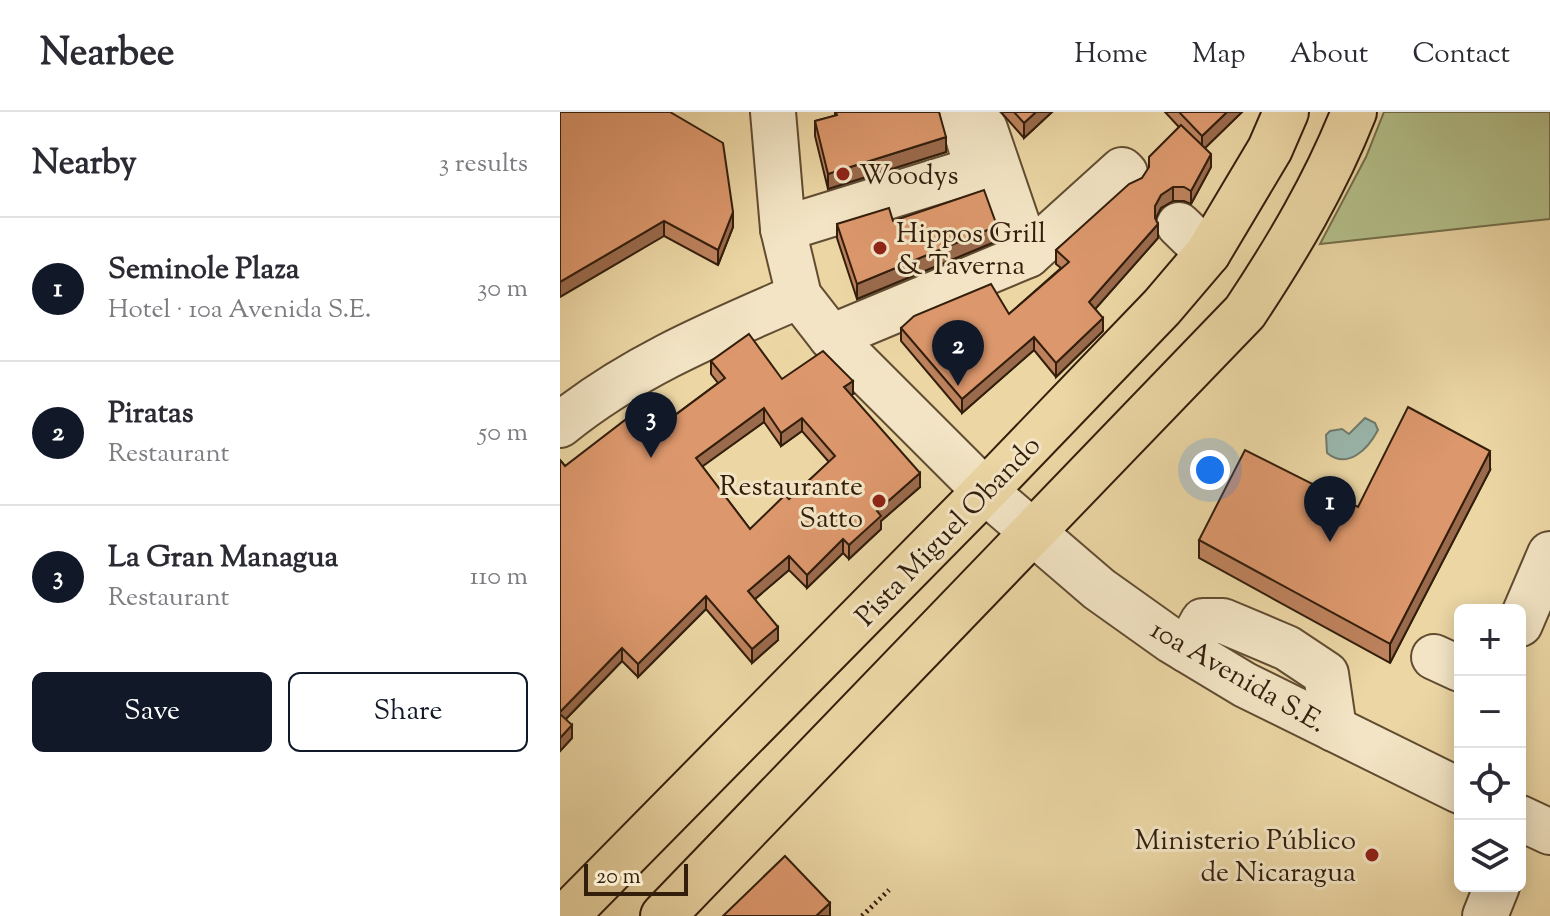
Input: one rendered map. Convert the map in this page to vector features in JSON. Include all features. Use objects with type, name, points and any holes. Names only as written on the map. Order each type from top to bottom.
[{"type":"main road","name":"Pista Miguel Obando","points":[[566,916],[1162,307],[1194,239],[1270,149],[1286,112]]},
{"type":"main road","points":[[663,916],[1245,312],[1294,238],[1340,147],[1354,112]]},
{"type":"street","points":[[560,425],[582,407],[681,348],[799,296],[783,229],[773,112]]},
{"type":"street","points":[[783,229],[977,169],[961,112]]},
{"type":"street","points":[[979,112],[1028,255]]},
{"type":"street","points":[[831,337],[1028,255],[1122,170],[1125,173]]},
{"type":"street","name":"10a Avenida S.E.","points":[[799,296],[831,337],[1033,535],[1101,569],[1187,650],[1245,685],[1334,729],[1454,779]]},
{"type":"street","points":[[1526,610],[1550,554]]},
{"type":"street","points":[[1485,916],[1495,892]]},
{"type":"path","points":[[862,916],[889,890]]},
{"type":"green space","points":[[1384,112],[1550,112],[1550,219],[1320,244],[1366,157]]},
{"type":"water","points":[[1365,418],[1375,423],[1378,430],[1363,450],[1342,459],[1327,453],[1326,435],[1330,431],[1342,429],[1349,434]]},
{"type":"building","points":[[560,112],[670,112],[723,143],[733,212],[718,250],[664,221],[560,282]]},
{"type":"building","points":[[836,112],[939,112],[946,137],[828,174],[815,121],[837,115]]},
{"type":"building","points":[[1014,112],[1036,112],[1024,123]]},
{"type":"building","points":[[1179,112],[1227,112],[1202,136]]},
{"type":"building","points":[[1181,125],[1211,154],[1191,191],[1173,187],[1161,195],[1155,206],[1158,224],[1089,302],[1103,318],[1056,363],[1034,337],[962,399],[901,328],[914,316],[991,284],[1009,314],[1069,262],[1056,250],[1129,184],[1142,178],[1149,167],[1149,157]]},
{"type":"building","points":[[984,190],[997,226],[857,284],[837,224],[889,208],[893,221]]},
{"type":"building","points":[[749,334],[782,379],[823,351],[853,381],[844,387],[920,473],[877,511],[881,516],[849,545],[843,539],[807,575],[789,556],[748,591],[778,627],[752,649],[706,596],[638,664],[622,648],[560,712],[560,460],[565,466],[651,400],[667,421],[725,378],[711,361]],"holes":[[[764,408],[781,433],[802,418],[835,456],[789,499],[785,495],[750,529],[696,458]]]},
{"type":"building","points":[[1408,407],[1490,451],[1390,644],[1199,540],[1245,450],[1358,507]]},
{"type":"building","points":[[560,714],[572,725],[560,738]]},
{"type":"building","points":[[785,856],[830,903],[816,916],[723,916]]},
{"type":"place","name":"Woodys","points":[[843,174]]},
{"type":"place","name":"Hippos Grill & Taverna","points":[[880,248]]},
{"type":"place","name":"Piratas","points":[[958,386]]},
{"type":"place","name":"La Gran Managua","points":[[651,458]]},
{"type":"place","name":"Restaurante Satto","points":[[879,501]]},
{"type":"place","name":"Seminole Plaza","points":[[1330,542]]},
{"type":"place","name":"Ministerio Público de Nicaragua","points":[[1372,855]]}]
